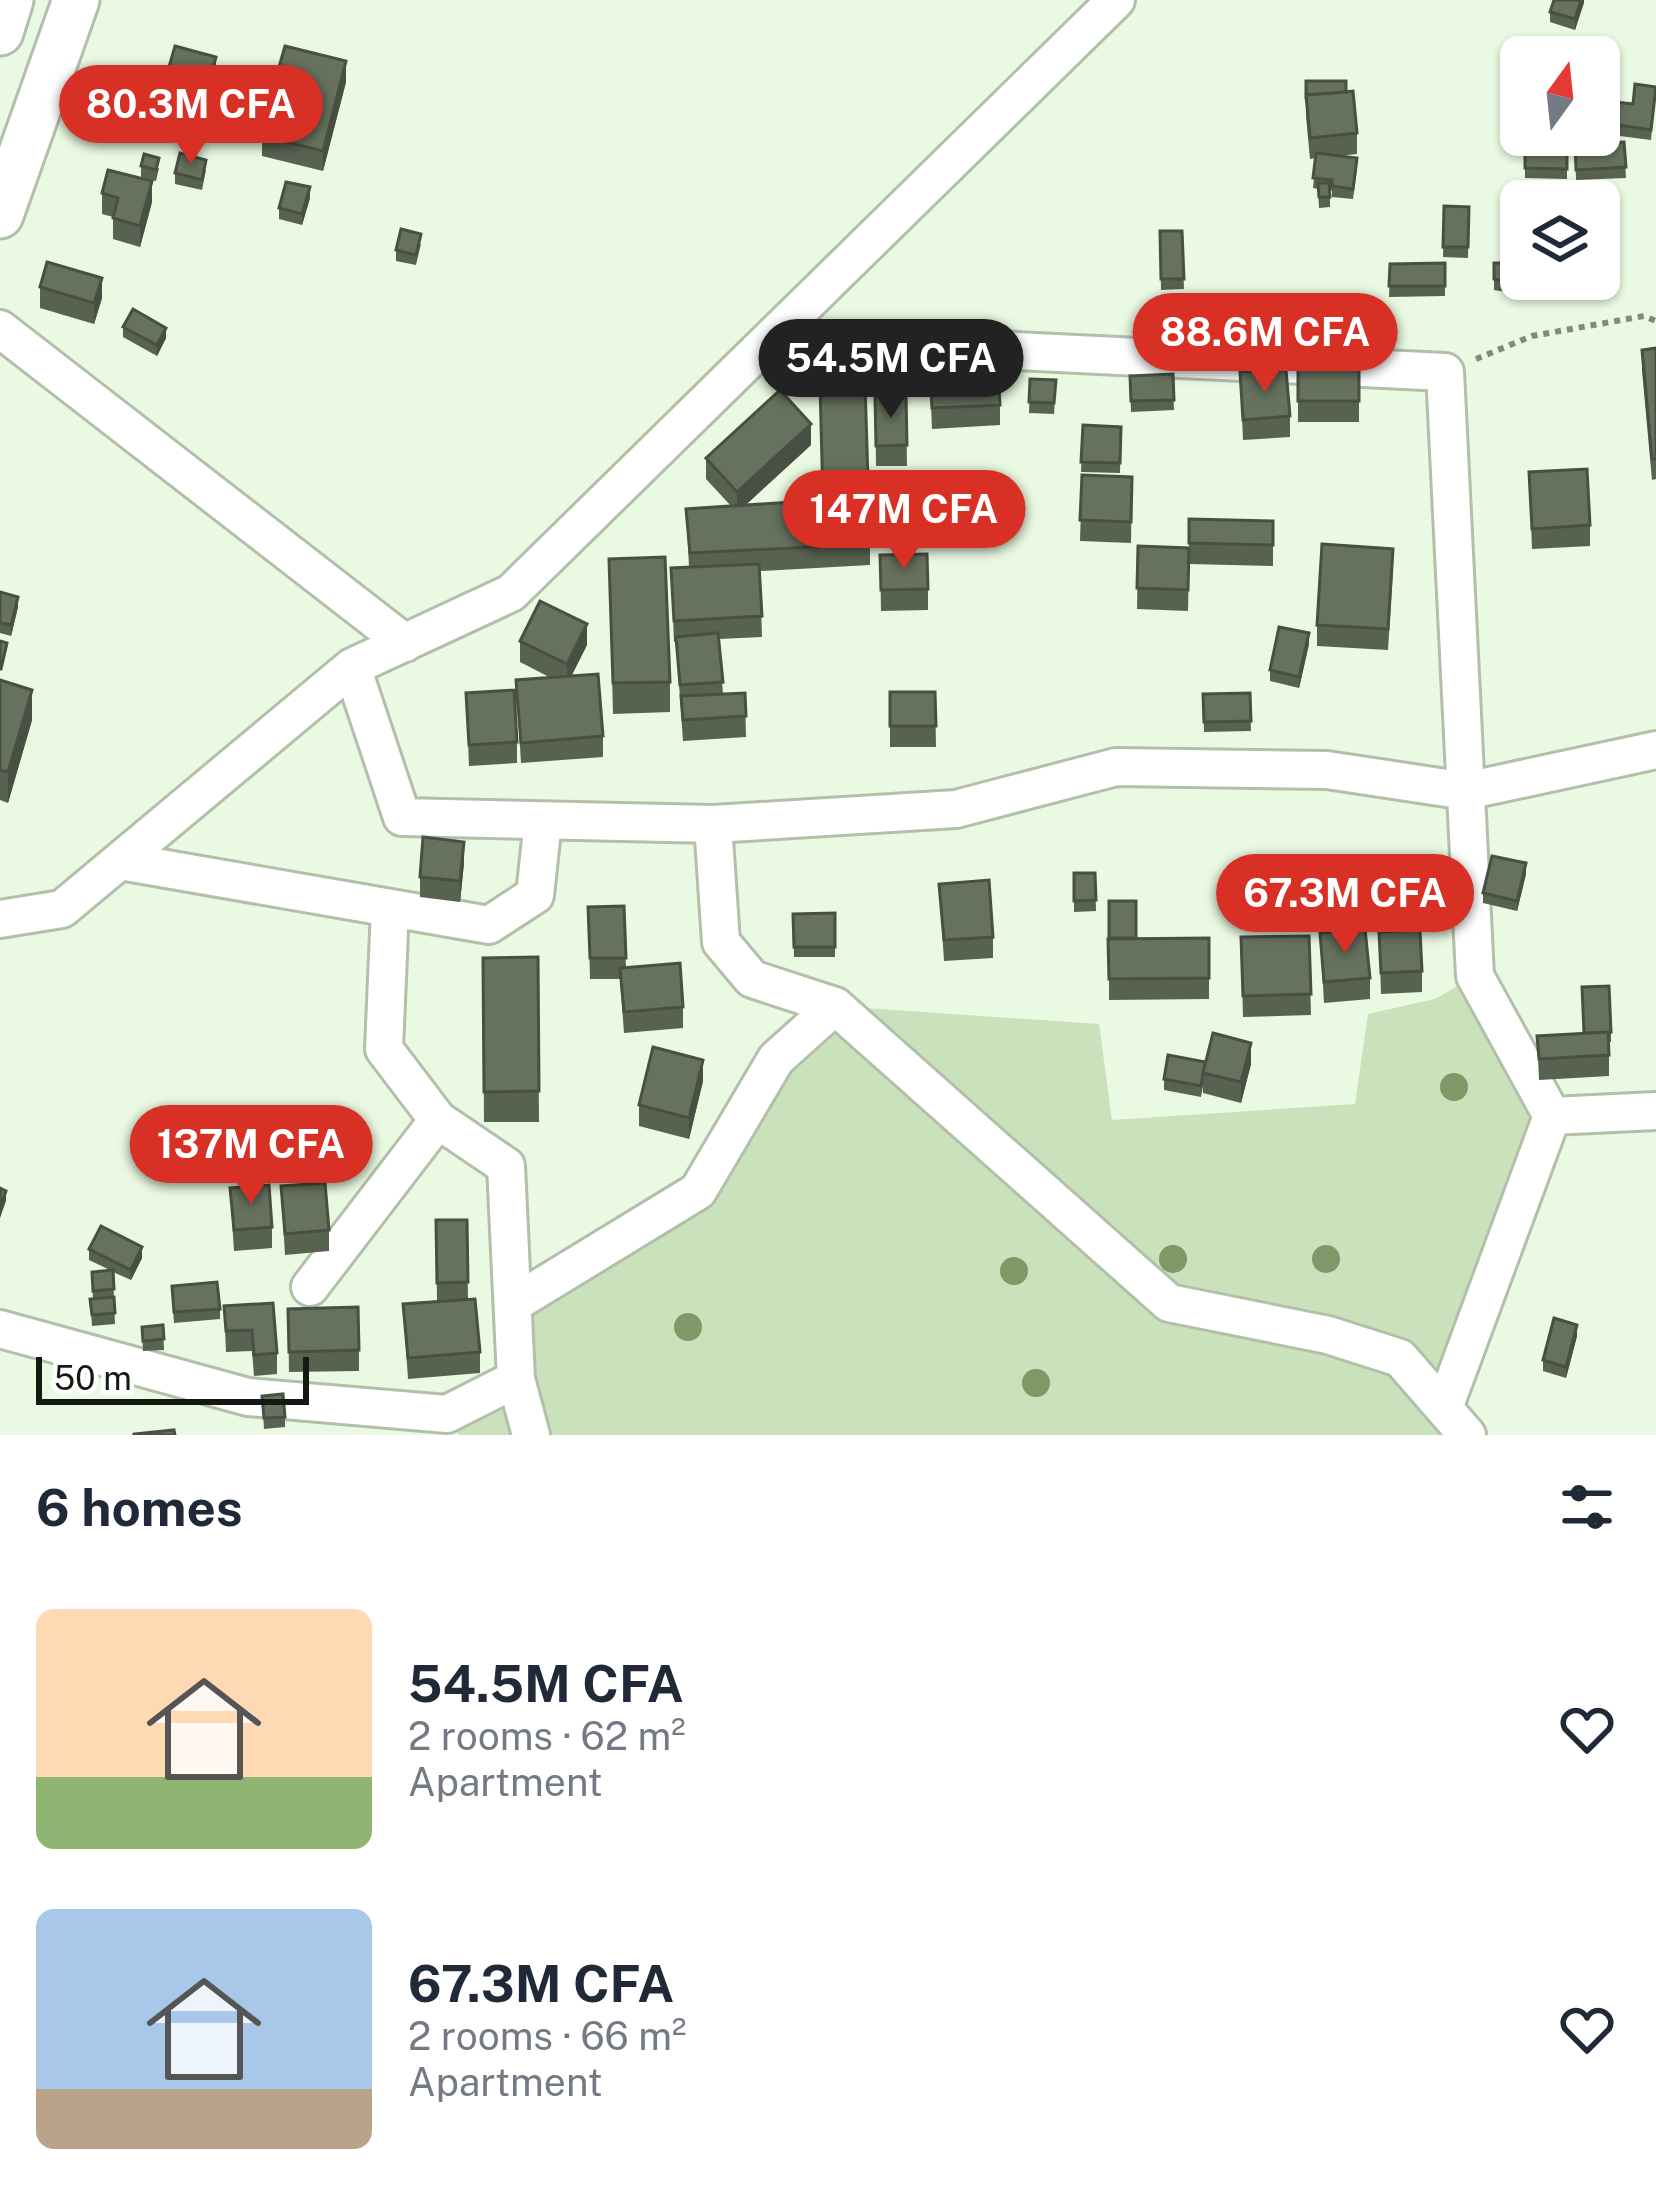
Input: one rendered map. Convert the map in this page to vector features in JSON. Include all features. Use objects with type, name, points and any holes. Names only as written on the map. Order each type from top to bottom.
[{"type":"main road","points":[[0,32],[10,0]]},
{"type":"main road","points":[[0,214],[76,0]]},
{"type":"street","points":[[0,919],[62,909],[352,667],[511,593],[1116,0]]},
{"type":"street","points":[[0,329],[405,643]]},
{"type":"street","points":[[771,339],[1445,372],[1475,976],[1552,1116],[1456,1422]]},
{"type":"street","points":[[352,667],[402,818],[712,824],[956,809],[1116,766],[1327,770],[1466,791],[1656,751]]},
{"type":"street","points":[[120,861],[489,925],[535,895],[543,820]]},
{"type":"street","points":[[712,824],[721,942],[752,979],[835,1006],[1169,1303],[1328,1335],[1400,1358],[1456,1422]]},
{"type":"street","points":[[390,908],[384,1049],[438,1120],[506,1166],[516,1379],[531,1435]]},
{"type":"street","points":[[513,1304],[698,1191],[776,1060],[835,1006]]},
{"type":"street","points":[[1552,1116],[1656,1111]]},
{"type":"street","points":[[310,1287],[438,1120]]},
{"type":"street","points":[[0,1329],[248,1396],[441,1424],[516,1379]]},
{"type":"path","points":[[1445,372],[1532,336],[1644,316],[1656,321]]},
{"type":"green space","points":[[1475,976],[1552,1116],[1444,1408],[1467,1435],[459,1435],[447,1414],[516,1379],[513,1304],[698,1191],[835,1006],[1099,1024],[1112,1120],[1355,1104],[1368,1014],[1435,999]]},
{"type":"building","points":[[1554,0],[1581,0],[1575,19],[1550,12]]},
{"type":"building","points":[[175,46],[216,57],[202,107],[161,95]]},
{"type":"building","points":[[285,46],[346,61],[323,151],[262,136],[272,98],[286,101],[294,71],[279,67]]},
{"type":"building","points":[[1306,81],[1346,81],[1346,92],[1306,95]]},
{"type":"building","points":[[1635,84],[1656,87],[1651,130],[1620,125],[1620,103],[1633,104]]},
{"type":"building","points":[[1353,91],[1357,133],[1310,138],[1306,95]]},
{"type":"building","points":[[1620,142],[1624,142],[1626,167],[1576,170],[1575,156],[1620,156]]},
{"type":"building","points":[[180,153],[206,160],[202,180],[175,173]]},
{"type":"building","points":[[1316,153],[1357,158],[1353,189],[1313,178]]},
{"type":"building","points":[[144,154],[159,158],[156,170],[141,166]]},
{"type":"building","points":[[1525,156],[1567,156],[1567,169],[1525,168]]},
{"type":"building","points":[[108,170],[152,181],[140,226],[113,218],[118,198],[102,193]]},
{"type":"building","points":[[286,182],[310,187],[302,214],[279,208]]},
{"type":"building","points":[[1318,183],[1329,183],[1330,197],[1319,197]]},
{"type":"building","points":[[1444,206],[1469,207],[1468,247],[1443,247]]},
{"type":"building","points":[[401,229],[421,234],[416,255],[396,250]]},
{"type":"building","points":[[1160,231],[1182,231],[1184,279],[1161,279]]},
{"type":"building","points":[[47,262],[102,278],[94,303],[40,287]]},
{"type":"building","points":[[1445,263],[1445,286],[1389,286],[1390,264]]},
{"type":"building","points":[[1494,263],[1500,263],[1500,280],[1494,279]]},
{"type":"building","points":[[133,309],[166,328],[157,345],[123,327]]},
{"type":"building","points":[[1656,348],[1656,459],[1652,459],[1642,350]]},
{"type":"building","points":[[997,356],[1000,405],[932,408],[929,359]]},
{"type":"building","points":[[1298,358],[1359,359],[1359,401],[1298,401]]},
{"type":"building","points":[[1286,370],[1290,416],[1243,420],[1240,372]]},
{"type":"building","points":[[1173,374],[1174,400],[1131,401],[1130,376]]},
{"type":"building","points":[[1030,379],[1056,380],[1054,403],[1029,402]]},
{"type":"building","points":[[865,384],[870,544],[690,553],[686,509],[823,500],[820,385]]},
{"type":"building","points":[[780,390],[811,424],[737,492],[706,458]]},
{"type":"building","points":[[875,396],[906,396],[907,445],[876,446]]},
{"type":"building","points":[[1083,425],[1121,427],[1120,463],[1081,462]]},
{"type":"building","points":[[1587,469],[1590,525],[1532,529],[1529,472]]},
{"type":"building","points":[[1082,475],[1132,477],[1131,522],[1080,520]]},
{"type":"building","points":[[1189,519],[1273,521],[1273,545],[1189,543]]},
{"type":"building","points":[[1322,544],[1393,549],[1388,629],[1317,625]]},
{"type":"building","points":[[1138,546],[1189,548],[1188,590],[1137,588]]},
{"type":"building","points":[[927,554],[928,589],[881,590],[880,555]]},
{"type":"building","points":[[665,557],[670,682],[613,683],[609,559]]},
{"type":"building","points":[[759,564],[762,616],[674,621],[671,568]]},
{"type":"building","points":[[0,592],[18,597],[11,625],[0,623]]},
{"type":"building","points":[[540,601],[587,624],[567,664],[520,641]]},
{"type":"building","points":[[1279,627],[1309,633],[1299,677],[1270,670]]},
{"type":"building","points":[[718,633],[723,682],[680,685],[676,637]]},
{"type":"building","points":[[0,641],[7,643],[1,669],[0,669]]},
{"type":"building","points":[[598,674],[603,736],[521,743],[516,680]]},
{"type":"building","points":[[0,680],[32,690],[8,772],[0,770]]},
{"type":"building","points":[[514,690],[517,742],[469,745],[466,693]]},
{"type":"building","points":[[890,692],[935,692],[936,726],[890,726]]},
{"type":"building","points":[[745,693],[746,716],[683,720],[681,696]]},
{"type":"building","points":[[1250,693],[1251,721],[1204,722],[1203,694]]},
{"type":"building","points":[[423,837],[464,842],[460,881],[420,877]]},
{"type":"building","points":[[1492,856],[1526,863],[1517,901],[1483,893]]},
{"type":"building","points":[[1074,873],[1095,873],[1096,900],[1074,901]]},
{"type":"building","points":[[989,880],[993,937],[944,940],[939,884]]},
{"type":"building","points":[[1109,901],[1136,901],[1136,938],[1109,938]]},
{"type":"building","points":[[624,906],[626,958],[590,958],[588,907]]},
{"type":"building","points":[[835,913],[835,947],[794,947],[793,914]]},
{"type":"building","points":[[1365,929],[1370,978],[1324,982],[1320,933]]},
{"type":"building","points":[[1420,930],[1422,971],[1381,973],[1379,932]]},
{"type":"building","points":[[1309,936],[1311,994],[1243,996],[1241,937]]},
{"type":"building","points":[[1209,938],[1209,978],[1109,979],[1108,939]]},
{"type":"building","points":[[538,957],[539,1091],[484,1092],[483,958]]},
{"type":"building","points":[[680,963],[683,1007],[624,1012],[620,968]]},
{"type":"building","points":[[1609,986],[1611,1032],[1584,1033],[1582,987]]},
{"type":"building","points":[[1608,1032],[1609,1055],[1539,1059],[1537,1036]]},
{"type":"building","points":[[1213,1033],[1251,1043],[1241,1082],[1203,1073]]},
{"type":"building","points":[[653,1047],[703,1060],[689,1118],[639,1105]]},
{"type":"building","points":[[1168,1055],[1205,1062],[1201,1086],[1164,1079]]},
{"type":"building","points":[[325,1183],[329,1230],[285,1234],[281,1186]]},
{"type":"building","points":[[269,1185],[272,1227],[234,1230],[230,1188]]},
{"type":"building","points":[[436,1220],[467,1220],[468,1282],[437,1283]]},
{"type":"building","points":[[101,1226],[142,1247],[131,1270],[89,1249]]},
{"type":"building","points":[[113,1270],[114,1289],[93,1291],[92,1272]]},
{"type":"building","points":[[217,1282],[220,1309],[174,1312],[172,1286]]},
{"type":"building","points":[[114,1297],[115,1313],[92,1315],[90,1299]]},
{"type":"building","points":[[475,1299],[480,1352],[408,1358],[403,1304]]},
{"type":"building","points":[[273,1303],[277,1353],[254,1355],[252,1330],[226,1331],[224,1306]]},
{"type":"building","points":[[358,1307],[359,1350],[289,1352],[288,1309]]},
{"type":"building","points":[[1554,1318],[1577,1325],[1566,1367],[1543,1360]]},
{"type":"building","points":[[163,1325],[164,1339],[143,1341],[142,1327]]},
{"type":"building","points":[[283,1394],[285,1417],[264,1418],[262,1396]]},
{"type":"building","points":[[174,1430],[175,1435],[134,1435],[134,1434]]}]
